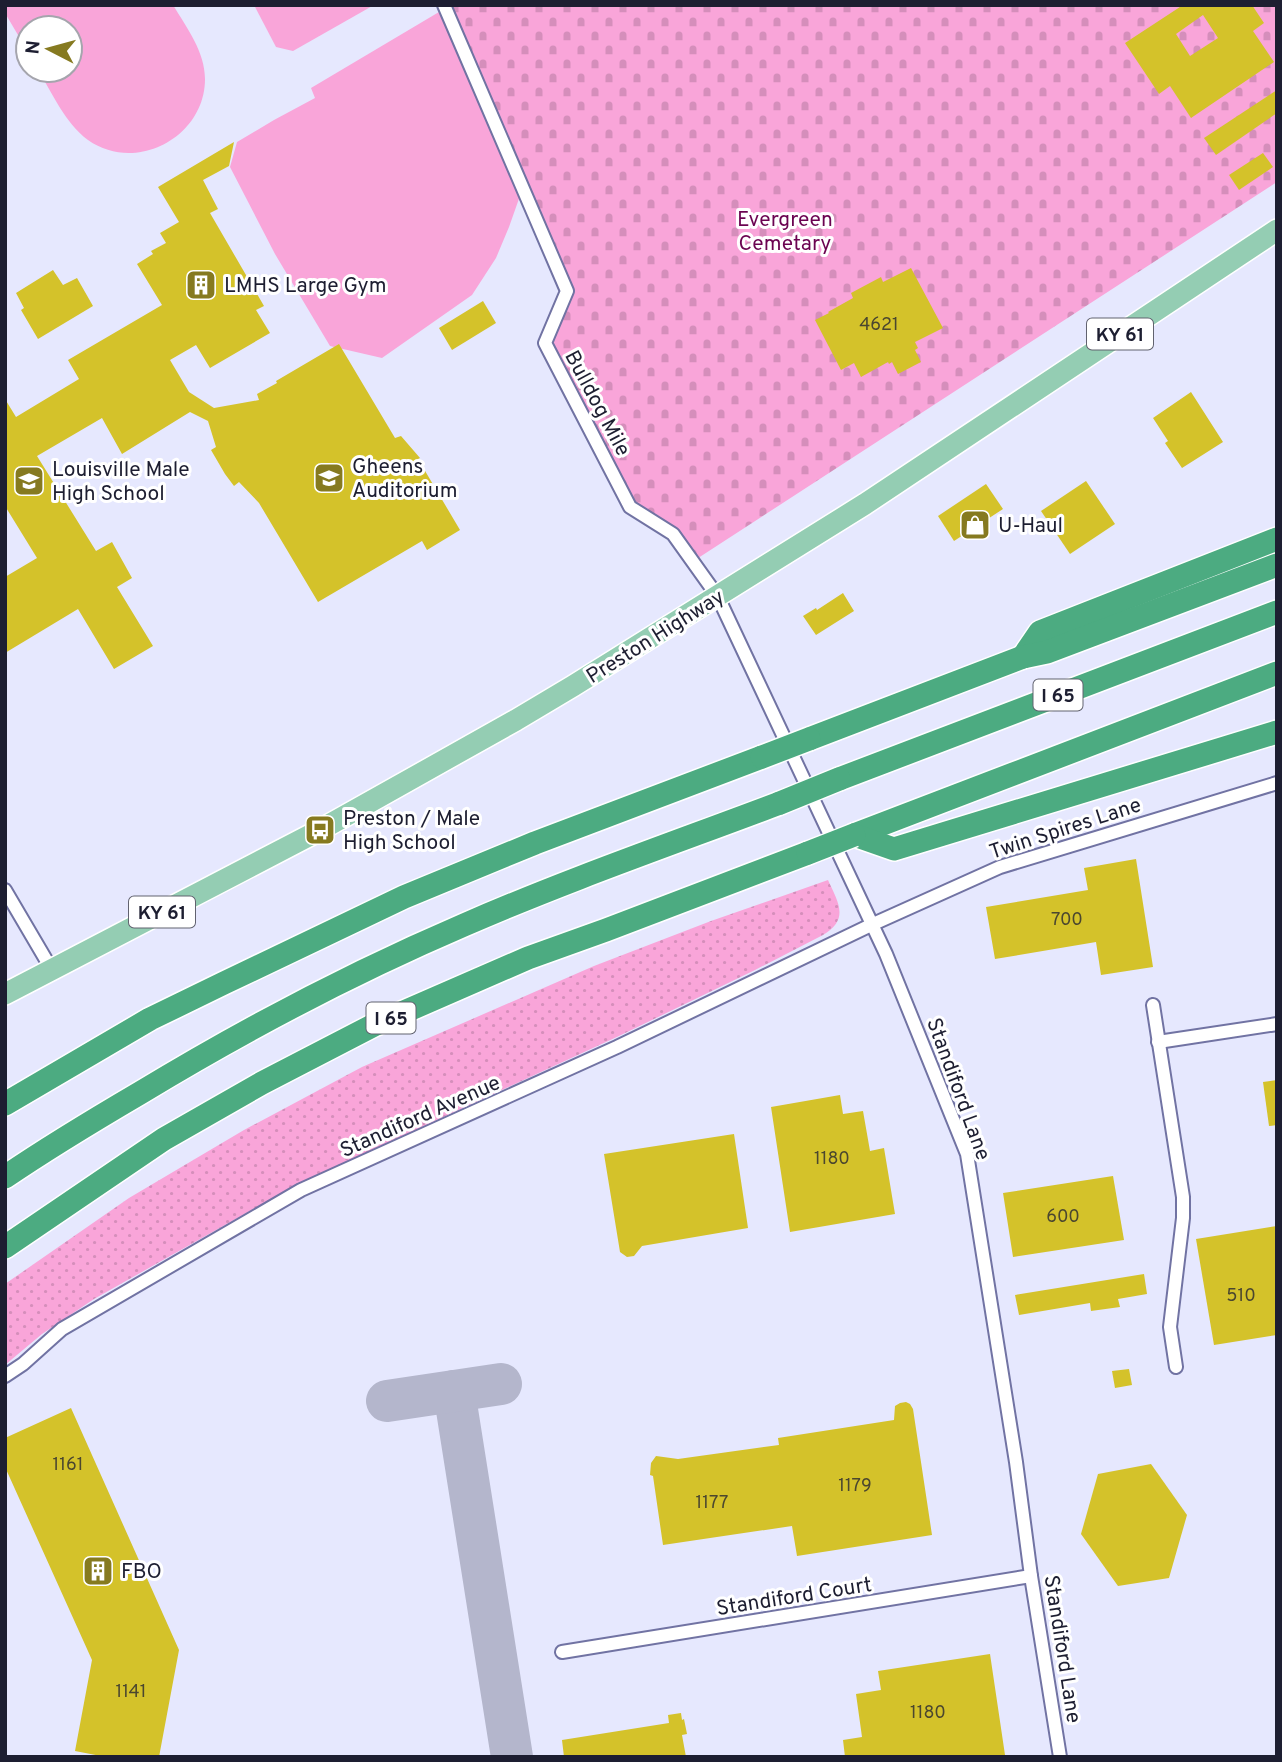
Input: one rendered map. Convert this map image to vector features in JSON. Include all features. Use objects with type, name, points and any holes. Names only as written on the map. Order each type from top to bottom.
[{"type":"highway","points":[[1023,657],[1040,632],[1277,539]]},
{"type":"highway","points":[[5,1104],[150,1019],[404,897],[524,847],[1023,657],[1047,652],[1277,565]]},
{"type":"highway","name":"I 65","points":[[5,1177],[73,1132],[249,1030],[327,989],[463,925],[1277,612]]},
{"type":"highway","name":"I 65","points":[[5,1247],[164,1139],[262,1083],[374,1025],[528,958],[1277,673]]},
{"type":"highway","points":[[854,835],[894,849],[1277,732]]},
{"type":"main road","name":"Preston Highway","points":[[5,994],[320,830],[504,727],[865,504],[1277,230]]},
{"type":"street","name":"Bulldog Mile","points":[[444,5],[567,291],[545,343],[631,507],[673,534],[718,597]]},
{"type":"street","name":"Standiford Lane","points":[[718,597],[904,994],[967,1154],[1060,1757]]},
{"type":"street","name":"Twin Spires Lane","points":[[871,925],[1000,867],[1277,783]]},
{"type":"street","points":[[5,890],[52,970]]},
{"type":"street","name":"Standiford Avenue","points":[[5,1376],[23,1364],[62,1329],[302,1190],[617,1048],[871,925]]},
{"type":"street","points":[[1153,1005],[1183,1197],[1170,1327],[1175,1367]]},
{"type":"street","points":[[1158,1042],[1277,1024]]},
{"type":"street","name":"Standiford Court","points":[[562,1652],[1031,1576]]},
{"type":"green space","points":[[5,5],[173,5],[202,59],[205,79],[202,100],[181,133],[164,144],[146,151],[127,153],[107,150],[80,133],[66,117],[46,84],[84,84],[84,14],[14,14],[14,28],[5,13]]},
{"type":"green space","points":[[254,5],[374,5],[293,51],[276,47]]},
{"type":"green space","name":"Evergreen Cemetary","points":[[444,5],[1277,5],[1277,182],[692,562],[673,534],[630,507],[545,343],[567,291]]},
{"type":"green space","points":[[439,12],[521,193],[496,258],[472,295],[382,358],[330,346],[275,254],[230,167],[237,142],[315,98],[311,88]]},
{"type":"green space","points":[[828,880],[838,903],[839,916],[837,923],[823,935],[619,1036],[296,1185],[94,1299],[42,1334],[5,1365],[5,1284],[129,1198],[244,1130],[362,1067],[594,966]]},
{"type":"building","points":[[1183,5],[1252,5],[1264,23],[1253,31],[1274,62],[1191,118],[1170,86],[1159,94],[1125,43]],"holes":[[[1203,15],[1218,38],[1190,56],[1176,34]]]},
{"type":"building","points":[[1277,90],[1277,113],[1216,155],[1204,138]]},
{"type":"building","points":[[234,142],[229,166],[203,180],[218,209],[210,213],[264,306],[256,310],[270,333],[210,368],[196,345],[170,360],[189,392],[214,408],[259,400],[257,394],[339,344],[395,438],[401,436],[420,458],[418,459],[460,530],[427,550],[422,541],[318,602],[259,503],[239,482],[234,486],[225,474],[211,450],[216,447],[208,421],[190,412],[122,454],[102,418],[37,456],[96,551],[112,542],[132,578],[117,587],[153,646],[114,669],[78,609],[5,653],[5,577],[37,558],[5,506],[5,399],[16,417],[79,379],[68,360],[162,305],[137,264],[153,254],[151,251],[166,243],[160,233],[179,222],[158,187]]},
{"type":"building","points":[[1263,153],[1273,167],[1239,190],[1229,175]]},
{"type":"building","points":[[911,268],[943,328],[915,342],[918,348],[915,350],[921,362],[898,374],[892,362],[861,377],[854,363],[841,370],[815,320],[853,298],[851,293],[881,277],[883,282]]},
{"type":"building","points":[[53,270],[63,285],[77,278],[93,306],[38,339],[21,310],[24,308],[16,293]]},
{"type":"building","points":[[483,301],[496,323],[452,350],[439,328]]},
{"type":"building","points":[[1191,392],[1223,442],[1182,468],[1165,443],[1168,441],[1153,418]]},
{"type":"building","points":[[1086,481],[1115,524],[1070,554],[1041,511]]},
{"type":"building","points":[[986,484],[1003,509],[954,541],[938,516]]},
{"type":"building","points":[[843,593],[854,611],[816,635],[803,616]]},
{"type":"building","points":[[1136,859],[1153,967],[1101,975],[1096,942],[995,959],[986,907],[1088,890],[1084,868]]},
{"type":"building","points":[[1277,1080],[1277,1125],[1269,1126],[1263,1082]]},
{"type":"building","points":[[840,1095],[843,1114],[863,1111],[870,1151],[884,1148],[895,1214],[790,1232],[771,1107]]},
{"type":"building","points":[[734,1134],[748,1228],[642,1246],[634,1256],[627,1257],[620,1252],[604,1154]]},
{"type":"building","points":[[1113,1176],[1124,1240],[1013,1257],[1003,1193]]},
{"type":"building","points":[[1277,1226],[1277,1335],[1214,1345],[1196,1239]]},
{"type":"building","points":[[1144,1274],[1147,1294],[1118,1299],[1120,1307],[1091,1311],[1090,1303],[1019,1315],[1015,1295]]},
{"type":"building","points":[[1129,1369],[1132,1385],[1115,1388],[1112,1371]]},
{"type":"building","points":[[906,1402],[913,1409],[932,1535],[797,1556],[792,1526],[663,1545],[653,1476],[650,1475],[651,1463],[656,1456],[678,1459],[779,1445],[778,1438],[894,1420],[895,1406]]},
{"type":"building","name":"FBO","points":[[71,1408],[179,1650],[159,1757],[106,1757],[75,1751],[92,1660],[5,1467],[5,1438]]},
{"type":"building","points":[[1151,1464],[1187,1515],[1169,1578],[1118,1586],[1081,1534],[1098,1474]]},
{"type":"building","points":[[990,1654],[1005,1755],[845,1757],[843,1740],[862,1737],[856,1694],[881,1690],[878,1671]]},
{"type":"building","points":[[681,1713],[687,1734],[682,1735],[686,1757],[564,1757],[562,1740],[669,1723],[668,1715]]},
{"type":"taxiway","points":[[387,1401],[501,1384]]},
{"type":"taxiway","points":[[454,1391],[512,1757]]},
{"type":"place","name":"LMHS Large Gym","points":[[201,285]]},
{"type":"place","name":"Gheens Auditorium","points":[[329,478]]},
{"type":"place","name":"Louisville Male High School","points":[[29,481]]},
{"type":"place","name":"U-Haul","points":[[975,525]]},
{"type":"place","name":"Preston / Male High School","points":[[320,830]]},
{"type":"place","name":"FBO","points":[[98,1571]]}]
